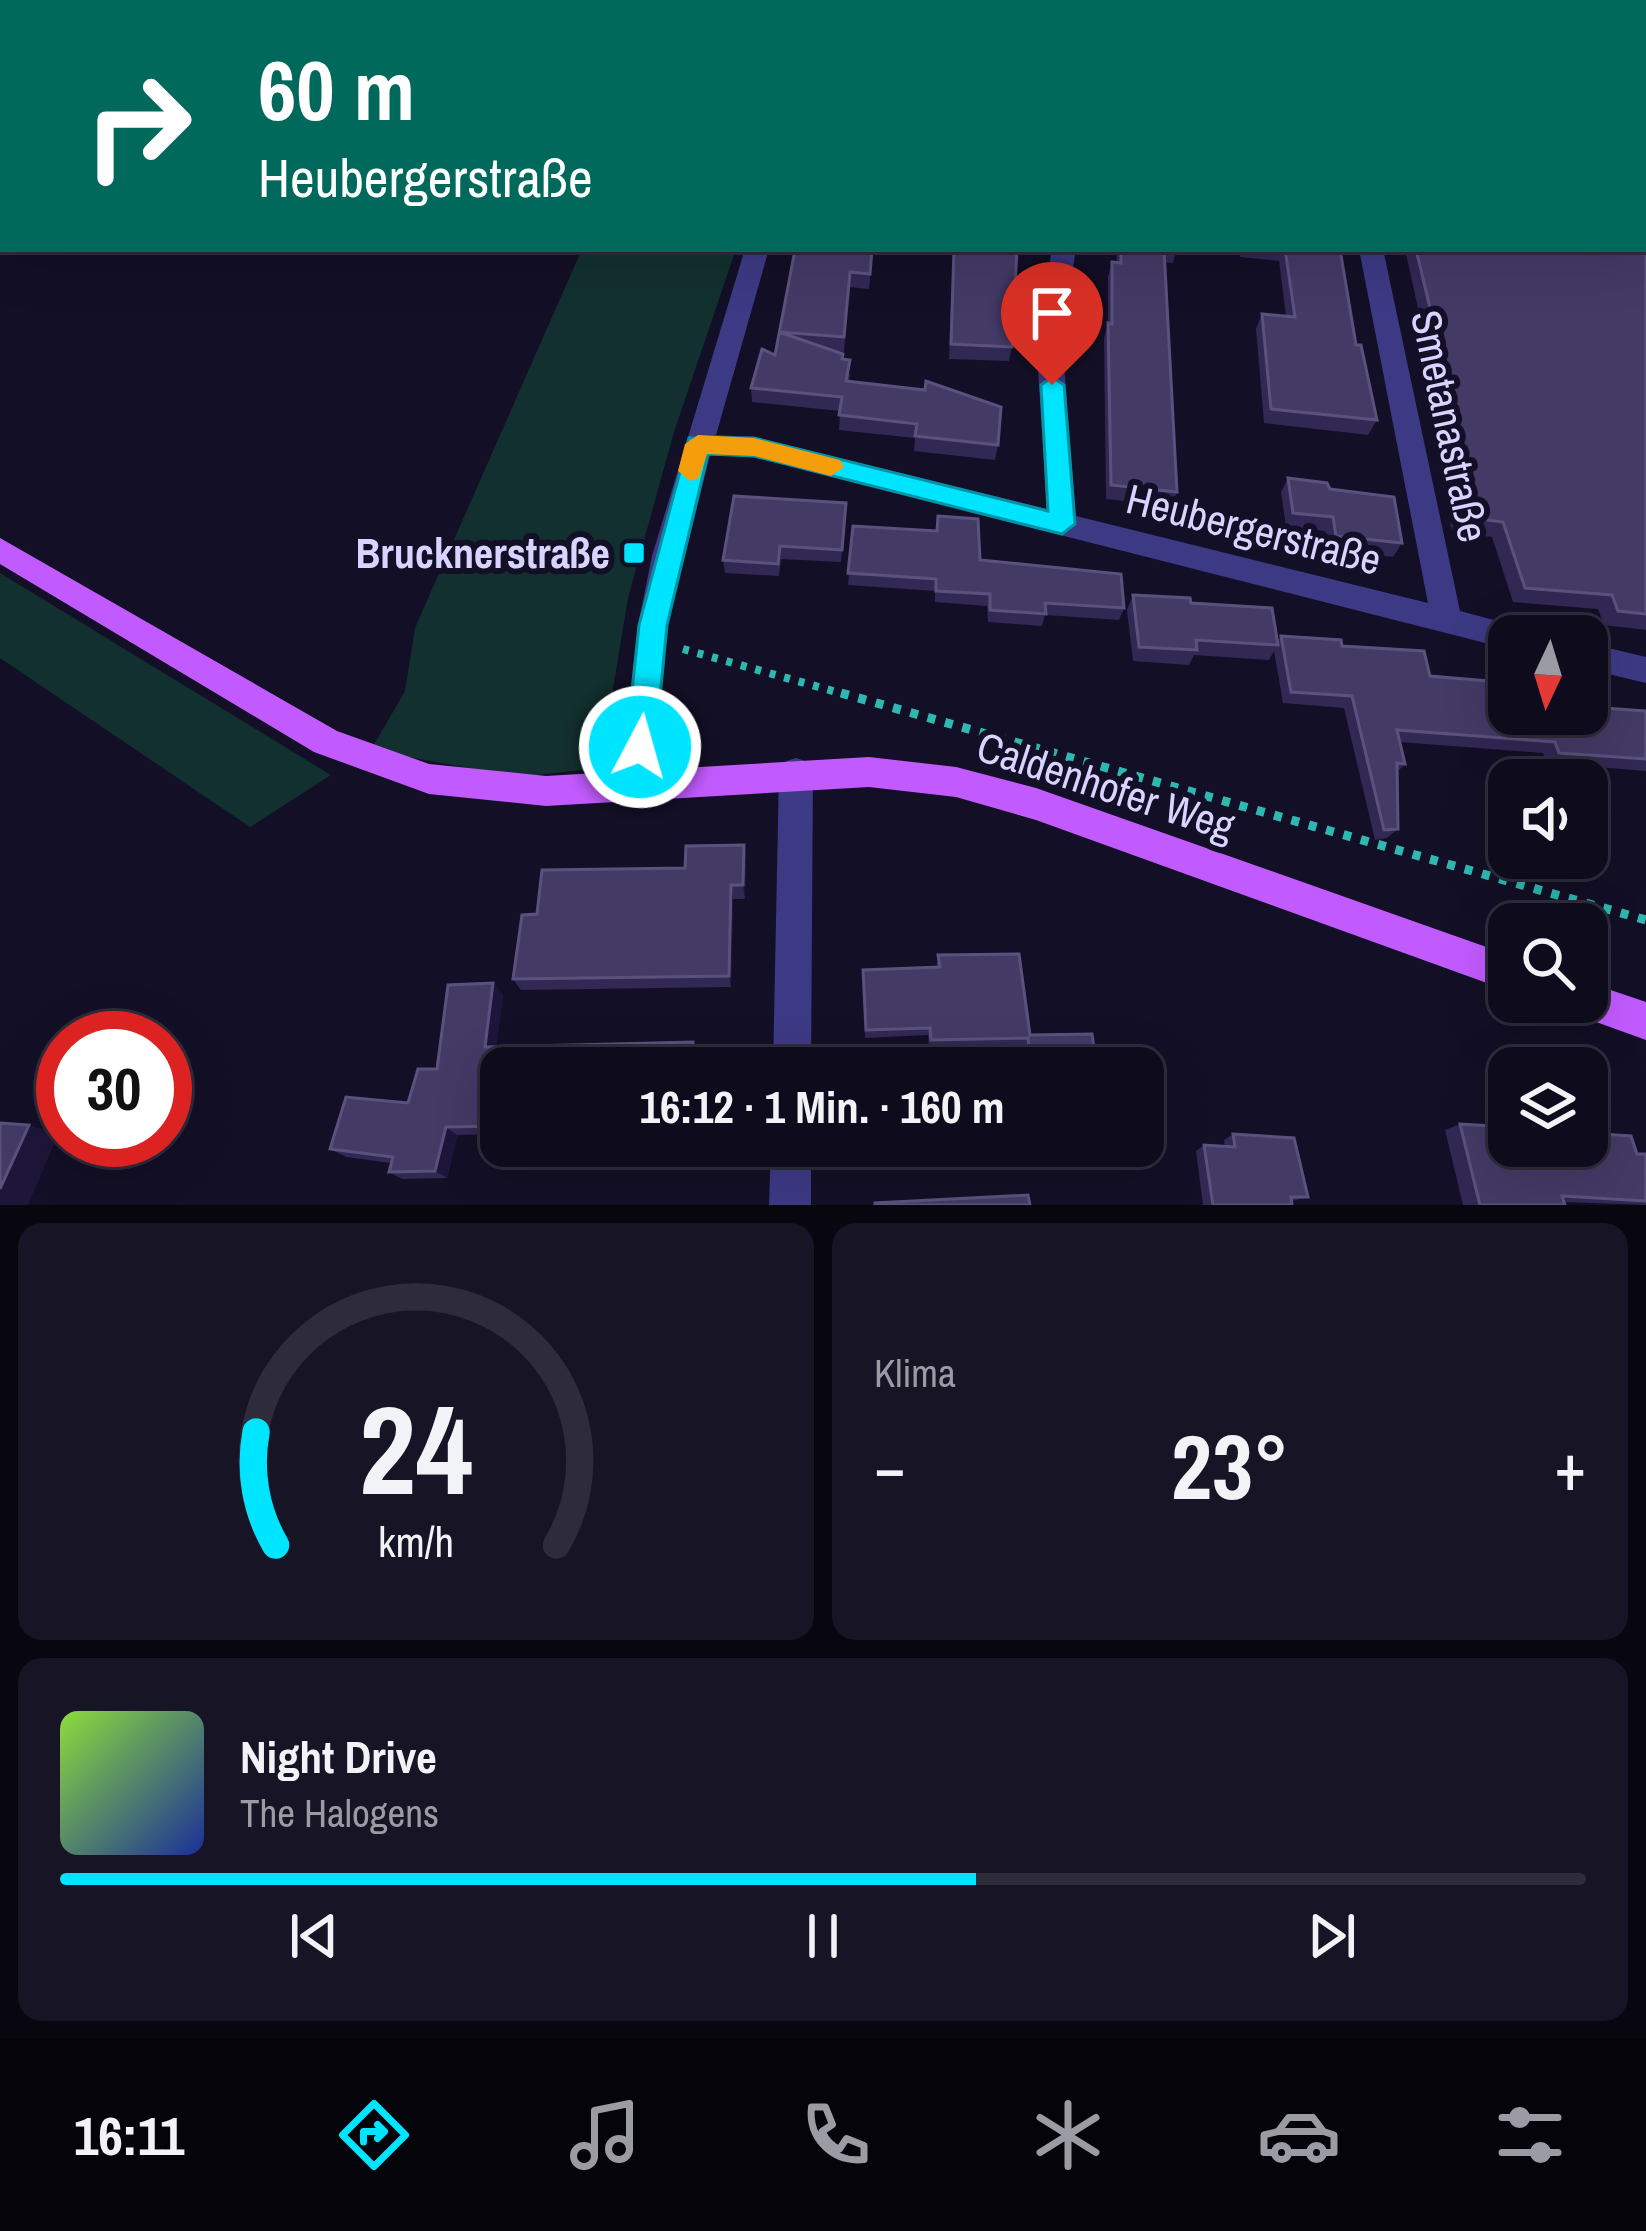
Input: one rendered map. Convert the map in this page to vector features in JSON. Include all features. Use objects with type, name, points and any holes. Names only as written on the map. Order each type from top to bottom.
[{"type":"main road","name":"Caldenhofer Weg","points":[[0,550],[326,742],[374,764],[482,788],[546,791],[796,773],[869,772],[956,782],[1036,804],[1488,965]]},
{"type":"main road","points":[[1608,1008],[1646,1021]]},
{"type":"street","points":[[637,784],[651,640],[667,556],[756,252]]},
{"type":"street","points":[[1062,524],[1049,339],[1064,252]]},
{"type":"street","name":"Smetanastraße","points":[[1372,252],[1447,621]]},
{"type":"street","name":"Heubergerstraße","points":[[698,444],[754,447],[1488,631]]},
{"type":"street","points":[[1608,661],[1646,670]]},
{"type":"street","points":[[792,1047],[796,773]]},
{"type":"street","points":[[790,1167],[790,1205]]},
{"type":"path","points":[[651,640],[1646,920]]},
{"type":"green space","points":[[581,252],[735,252],[674,432],[628,598],[600,768],[517,777],[371,750],[405,691],[415,628]]},
{"type":"green space","points":[[0,573],[331,775],[250,827],[0,658]]},
{"type":"building","points":[[796,252],[872,252],[870,274],[850,272],[844,337],[779,332]]},
{"type":"building","points":[[954,252],[1017,252],[1012,347],[951,344]]},
{"type":"building","points":[[1121,252],[1164,252],[1177,492],[1111,485],[1108,323],[1112,324],[1112,262],[1121,263]]},
{"type":"building","points":[[1285,252],[1340,252],[1356,345],[1361,345],[1377,420],[1271,409],[1262,314],[1295,317]]},
{"type":"building","points":[[1417,252],[1646,252],[1646,614],[1618,611],[1612,595],[1525,588],[1503,522],[1463,517],[1439,404],[1453,405]]},
{"type":"building","points":[[779,332],[843,354],[842,359],[850,360],[846,381],[925,390],[926,381],[1001,407],[998,445],[915,436],[917,424],[839,415],[842,397],[751,388],[762,349],[775,355]]},
{"type":"building","points":[[1288,478],[1394,497],[1402,543],[1336,536],[1333,517],[1293,513]]},
{"type":"building","points":[[734,496],[846,503],[842,550],[780,546],[778,564],[723,560]]},
{"type":"building","points":[[938,516],[978,519],[980,560],[1121,574],[1124,608],[1045,603],[1046,614],[990,610],[990,594],[936,591],[936,579],[848,573],[853,526],[937,531]]},
{"type":"building","points":[[1133,595],[1272,608],[1278,645],[1196,640],[1197,650],[1139,647]]},
{"type":"building","points":[[1281,636],[1424,651],[1430,676],[1488,681],[1488,735],[1608,735],[1608,708],[1646,711],[1646,759],[1559,753],[1555,742],[1397,730],[1405,764],[1397,763],[1398,829],[1384,830],[1352,696],[1291,692]]},
{"type":"building","points":[[744,845],[743,885],[731,885],[729,976],[513,979],[522,915],[537,914],[542,870],[685,868],[686,846]]},
{"type":"building","points":[[1019,954],[1030,1035],[1092,1034],[1094,1047],[1029,1047],[1028,1038],[931,1040],[930,1028],[866,1030],[863,970],[940,967],[938,955]]},
{"type":"building","points":[[493,983],[485,1047],[480,1047],[480,1126],[446,1127],[435,1171],[389,1172],[393,1157],[330,1149],[346,1097],[408,1103],[418,1069],[437,1069],[448,985]]},
{"type":"building","points":[[693,1042],[693,1047],[485,1047]]},
{"type":"building","points":[[0,1123],[29,1125],[0,1189]]},
{"type":"building","points":[[1460,1124],[1488,1126],[1488,1167],[1608,1167],[1608,1134],[1631,1136],[1637,1154],[1646,1154],[1646,1201],[1562,1196],[1565,1205],[1480,1205]]},
{"type":"building","points":[[1233,1134],[1294,1138],[1308,1197],[1291,1197],[1292,1205],[1213,1205],[1204,1145],[1235,1147]]},
{"type":"building","points":[[1028,1195],[1030,1205],[875,1205],[875,1203]]},
{"type":"slow traffic","points":[[690,471],[698,444],[754,447],[831,467]]},
{"type":"place","name":"Brucknerstraße","points":[[634,553]]},
{"type":"route","points":[[640,747],[653,625],[698,444],[754,447],[1062,524],[1052,385]]}]
